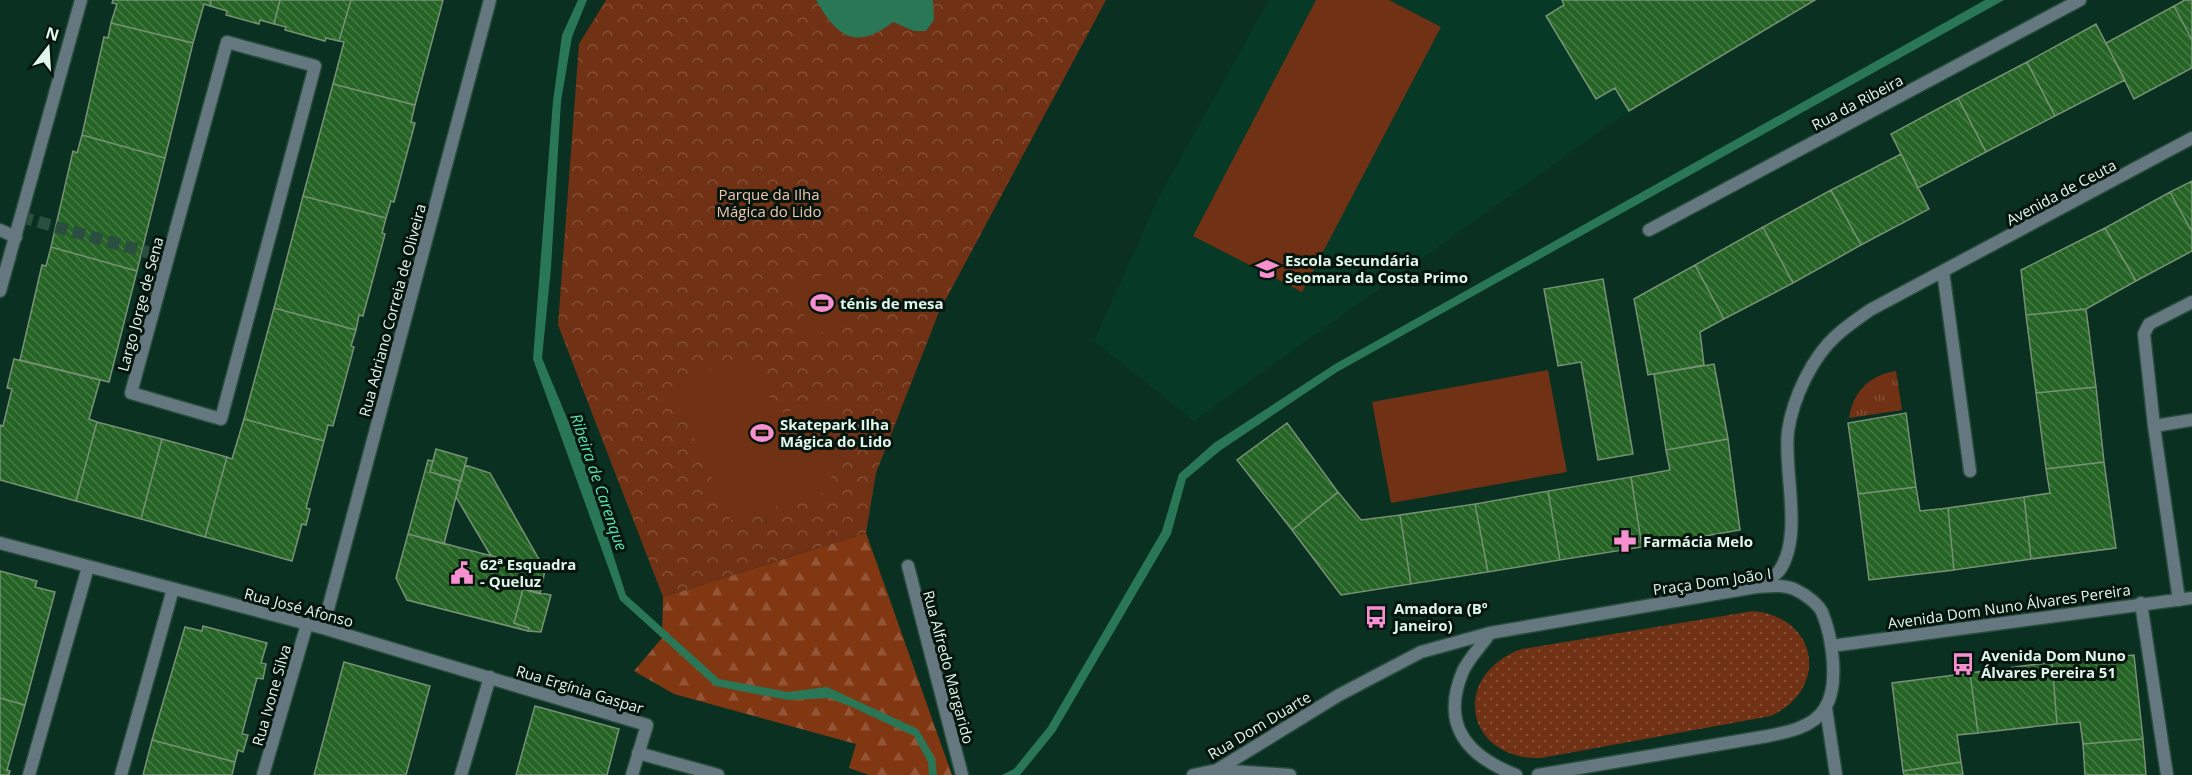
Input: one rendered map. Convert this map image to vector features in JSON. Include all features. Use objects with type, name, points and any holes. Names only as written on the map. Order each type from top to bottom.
[{"type":"street","points":[[0,291],[81,0]]},
{"type":"street","name":"Rua Adriano Correia de Oliveira","points":[[323,628],[490,0]]},
{"type":"street","name":"Rua da Ribeira","points":[[1648,230],[2080,0]]},
{"type":"street","name":"Largo Jorge de Sena","points":[[227,42],[315,66],[221,419],[131,393],[227,42]]},
{"type":"street","name":"Avenida de Ceuta","points":[[1756,587],[1778,571],[1787,549],[1792,519],[1788,432],[1797,398],[1813,366],[1836,336],[1870,310],[2192,138]]},
{"type":"street","points":[[0,230],[16,237]]},
{"type":"street","points":[[1943,271],[1970,471]]},
{"type":"street","points":[[2186,599],[2154,426],[2144,334],[2149,324],[2192,302]]},
{"type":"street","points":[[2154,426],[2192,420]]},
{"type":"street","name":"Rua José Afonso","points":[[0,543],[323,628],[490,678]]},
{"type":"street","name":"Rua Alfredo Margarido","points":[[908,566],[962,775]]},
{"type":"street","points":[[29,775],[88,567]]},
{"type":"street","name":"Praça Dom João I","points":[[1339,694],[1421,652],[1490,633],[1756,587],[1781,586],[1797,590],[1821,610],[1831,646],[1834,677],[1826,708]]},
{"type":"street","points":[[121,775],[173,589]]},
{"type":"street","name":"Avenida Dom Nuno Álvares Pereira","points":[[1831,646],[2141,603],[2186,599]]},
{"type":"street","points":[[2141,603],[2167,775]]},
{"type":"street","name":"Rua Ivone Silva","points":[[263,775],[307,624]]},
{"type":"street","points":[[1490,633],[1464,669],[1455,694],[1455,716],[1462,738],[1488,764],[1516,775]]},
{"type":"street","points":[[461,775],[490,678]]},
{"type":"street","name":"Rua Ergínia Gaspar","points":[[490,678],[647,725],[632,775]]},
{"type":"street","name":"Rua Dom Duarte","points":[[1193,775],[1216,770],[1339,694]]},
{"type":"street","points":[[1538,775],[1786,732],[1814,719],[1826,708]]},
{"type":"street","points":[[1826,708],[1836,775]]},
{"type":"street","points":[[638,753],[717,775]]},
{"type":"street","points":[[1216,770],[1290,775]]},
{"type":"shaded area","points":[[578,0],[587,0],[572,37],[561,101],[551,268],[542,358],[579,447],[626,595],[719,679],[788,692],[827,687],[918,729],[935,758],[937,775],[929,775],[928,762],[914,736],[852,707],[829,698],[788,700],[715,686],[620,600],[533,359],[553,101],[562,35]]},
{"type":"shaded area","points":[[816,0],[933,0],[934,20],[926,31],[914,31],[893,22],[880,31],[858,38],[840,31]]},
{"type":"shaded area","name":"Escola Secundária Seomara da Costa Primo","points":[[1269,0],[1815,0],[1629,111],[1194,421],[1094,341],[1159,197]]},
{"type":"shaded area","points":[[1985,0],[2004,0],[1337,372],[1221,450],[1186,479],[1171,534],[1055,732],[1020,775],[1002,775],[1014,769],[1048,727],[1162,531],[1179,474],[1214,443],[1335,364]]},
{"type":"green space","name":"Parque da Ilha Mágica do Lido","points":[[606,0],[1106,0],[939,312],[876,473],[866,533],[663,597],[558,325],[579,44]]},
{"type":"green space","points":[[1316,0],[1389,0],[1441,27],[1302,292],[1193,236]]},
{"type":"green space","name":"ténis de mesa","points":[[830,272],[852,319],[812,336],[793,287]]},
{"type":"green space","name":"Skatepark Ilha Mágica do Lido","points":[[749,352],[772,403],[784,413],[822,401],[840,453],[826,492],[731,520],[671,387]]},
{"type":"green space","points":[[1548,370],[1567,472],[1391,503],[1372,402]]},
{"type":"green space","points":[[1896,371],[1902,410],[1849,418],[1854,400],[1864,386],[1878,376]]},
{"type":"green space","points":[[866,533],[952,775],[869,775],[849,768],[856,744],[674,694],[634,671],[662,638],[663,597]]},
{"type":"green space","points":[[1753,611],[1775,616],[1792,626],[1803,639],[1808,655],[1808,672],[1802,689],[1790,704],[1771,716],[1541,758],[1515,755],[1496,745],[1482,731],[1476,714],[1476,695],[1483,677],[1499,661],[1522,649]]},
{"type":"building","points":[[113,0],[211,0],[210,6],[204,4],[193,43],[111,23],[117,4],[112,3]]},
{"type":"building","points":[[211,0],[280,0],[274,24],[260,20],[259,24],[226,15],[227,11],[210,6]]},
{"type":"building","points":[[280,0],[351,0],[339,41],[326,38],[325,41],[285,30],[286,27],[274,24]]},
{"type":"building","points":[[351,0],[443,0],[415,105],[333,84],[344,42],[339,41]]},
{"type":"building","points":[[1562,0],[1815,0],[1629,111],[1615,88],[1596,99],[1546,16],[1564,5]]},
{"type":"building","points":[[2185,0],[2192,0],[2192,40],[2174,6]]},
{"type":"building","points":[[2174,6],[2192,40],[2192,68],[2134,99],[2106,43]]},
{"type":"building","points":[[111,23],[193,43],[165,158],[82,135],[104,37],[108,38]]},
{"type":"building","points":[[2096,24],[2125,80],[2055,116],[2027,62]]},
{"type":"building","points":[[2027,62],[2055,116],[1986,152],[1958,98]]},
{"type":"building","points":[[333,84],[415,105],[411,122],[415,123],[394,202],[391,201],[386,218],[303,196]]},
{"type":"building","points":[[1958,98],[1986,152],[1918,188],[1891,134]]},
{"type":"building","points":[[82,135],[165,158],[137,271],[51,247],[73,151],[77,153]]},
{"type":"building","points":[[1901,154],[1929,209],[1861,245],[1831,190]]},
{"type":"building","points":[[2192,181],[2192,232],[2170,192]]},
{"type":"building","points":[[1831,190],[1861,245],[1793,283],[1763,227]]},
{"type":"building","points":[[2170,192],[2192,232],[2192,251],[2136,281],[2105,228]]},
{"type":"building","points":[[303,196],[386,218],[382,233],[385,234],[363,316],[359,315],[356,330],[274,308]]},
{"type":"building","points":[[1763,227],[1793,283],[1724,319],[1695,265]]},
{"type":"building","points":[[2105,228],[2136,281],[2086,309],[2026,315],[2021,270]]},
{"type":"building","points":[[51,247],[137,271],[109,382],[20,360],[42,265],[46,266]]},
{"type":"building","points":[[1695,265],[1724,319],[1700,332],[1704,365],[1648,375],[1634,299]]},
{"type":"building","points":[[1603,279],[1633,454],[1598,460],[1581,362],[1558,366],[1544,289]]},
{"type":"building","points":[[274,308],[356,330],[351,346],[354,347],[333,426],[328,425],[324,441],[244,419]]},
{"type":"building","points":[[2086,309],[2096,387],[2036,393],[2026,315]]},
{"type":"building","points":[[14,359],[100,380],[89,419],[97,422],[76,501],[0,480],[0,425],[3,426],[12,389],[7,388]]},
{"type":"building","points":[[1714,364],[1728,439],[1666,450],[1654,374]]},
{"type":"building","points":[[2096,387],[2104,462],[2046,469],[2036,393]]},
{"type":"building","points":[[1906,413],[1916,487],[1858,494],[1848,423]]},
{"type":"building","points":[[244,419],[324,441],[306,508],[310,509],[306,525],[302,524],[292,561],[205,537],[227,457],[232,459]]},
{"type":"building","points":[[97,422],[162,439],[141,519],[76,501]]},
{"type":"building","points":[[1287,423],[1338,492],[1292,530],[1237,460]]},
{"type":"building","points":[[162,439],[227,457],[205,537],[141,519]]},
{"type":"building","points":[[1728,439],[1740,530],[1642,547],[1631,477],[1670,470],[1666,450]]},
{"type":"building","points":[[436,449],[467,458],[461,481],[430,472]]},
{"type":"building","points":[[428,460],[433,461],[430,472],[460,481],[444,544],[408,534]]},
{"type":"building","points":[[2104,462],[2116,548],[2031,559],[2024,497],[2050,493],[2046,469]]},
{"type":"building","points":[[465,465],[490,473],[545,570],[491,556],[456,497]]},
{"type":"building","points":[[1631,477],[1642,547],[1560,560],[1548,491]]},
{"type":"building","points":[[1916,487],[1920,511],[1948,508],[1954,570],[1869,580],[1858,494]]},
{"type":"building","points":[[1548,491],[1560,560],[1488,572],[1475,504]]},
{"type":"building","points":[[1338,492],[1361,520],[1400,515],[1411,584],[1341,595],[1292,530]]},
{"type":"building","points":[[2024,497],[2031,559],[1954,570],[1948,508]]},
{"type":"building","points":[[1475,504],[1488,572],[1411,584],[1400,515]]},
{"type":"building","points":[[408,534],[545,570],[540,594],[523,589],[514,623],[529,628],[528,631],[407,600],[396,578]]},
{"type":"building","points":[[0,571],[37,581],[35,587],[55,592],[25,705],[0,698]]},
{"type":"building","points":[[523,589],[551,595],[541,632],[528,631],[529,628],[514,623]]},
{"type":"building","points":[[203,626],[267,643],[261,663],[266,664],[263,679],[257,678],[242,734],[248,735],[243,752],[238,750],[235,762],[152,740],[185,627],[202,631]]},
{"type":"building","points":[[2134,655],[2143,739],[2083,744],[2080,722],[2057,724],[2052,662]]},
{"type":"building","points":[[344,662],[430,686],[406,775],[314,775]]},
{"type":"building","points":[[2052,662],[2057,724],[1978,733],[1970,673]]},
{"type":"building","points":[[1970,673],[1978,733],[1957,735],[1961,762],[1903,771],[1892,683]]},
{"type":"building","points":[[0,698],[25,705],[7,770],[10,771],[9,775],[0,775]]},
{"type":"building","points":[[535,706],[619,729],[607,775],[516,775]]},
{"type":"building","points":[[2143,739],[2146,775],[2085,775],[2083,744]]},
{"type":"building","points":[[152,740],[235,762],[232,775],[143,775]]},
{"type":"building","points":[[1961,762],[1963,775],[1904,775],[1903,771]]},
{"type":"tunnel","points":[[21,217],[168,258]]},
{"type":"place","name":"Escola Secundária Seomara da Costa Primo","points":[[1267,269]]},
{"type":"place","name":"ténis de mesa","points":[[822,303]]},
{"type":"place","name":"Skatepark Ilha Mágica do Lido","points":[[762,433]]},
{"type":"place","name":"Farmácia Melo","points":[[1625,541]]},
{"type":"place","name":"62ª Esquadra - Queluz","points":[[462,573]]},
{"type":"place","name":"Amadora (Bº Janeiro)","points":[[1376,617]]},
{"type":"place","name":"Avenida Dom Nuno Álvares Pereira 51","points":[[1963,664]]},
{"type":"water label","name":"Ribeira de Carenque","points":[[599,482]]}]
